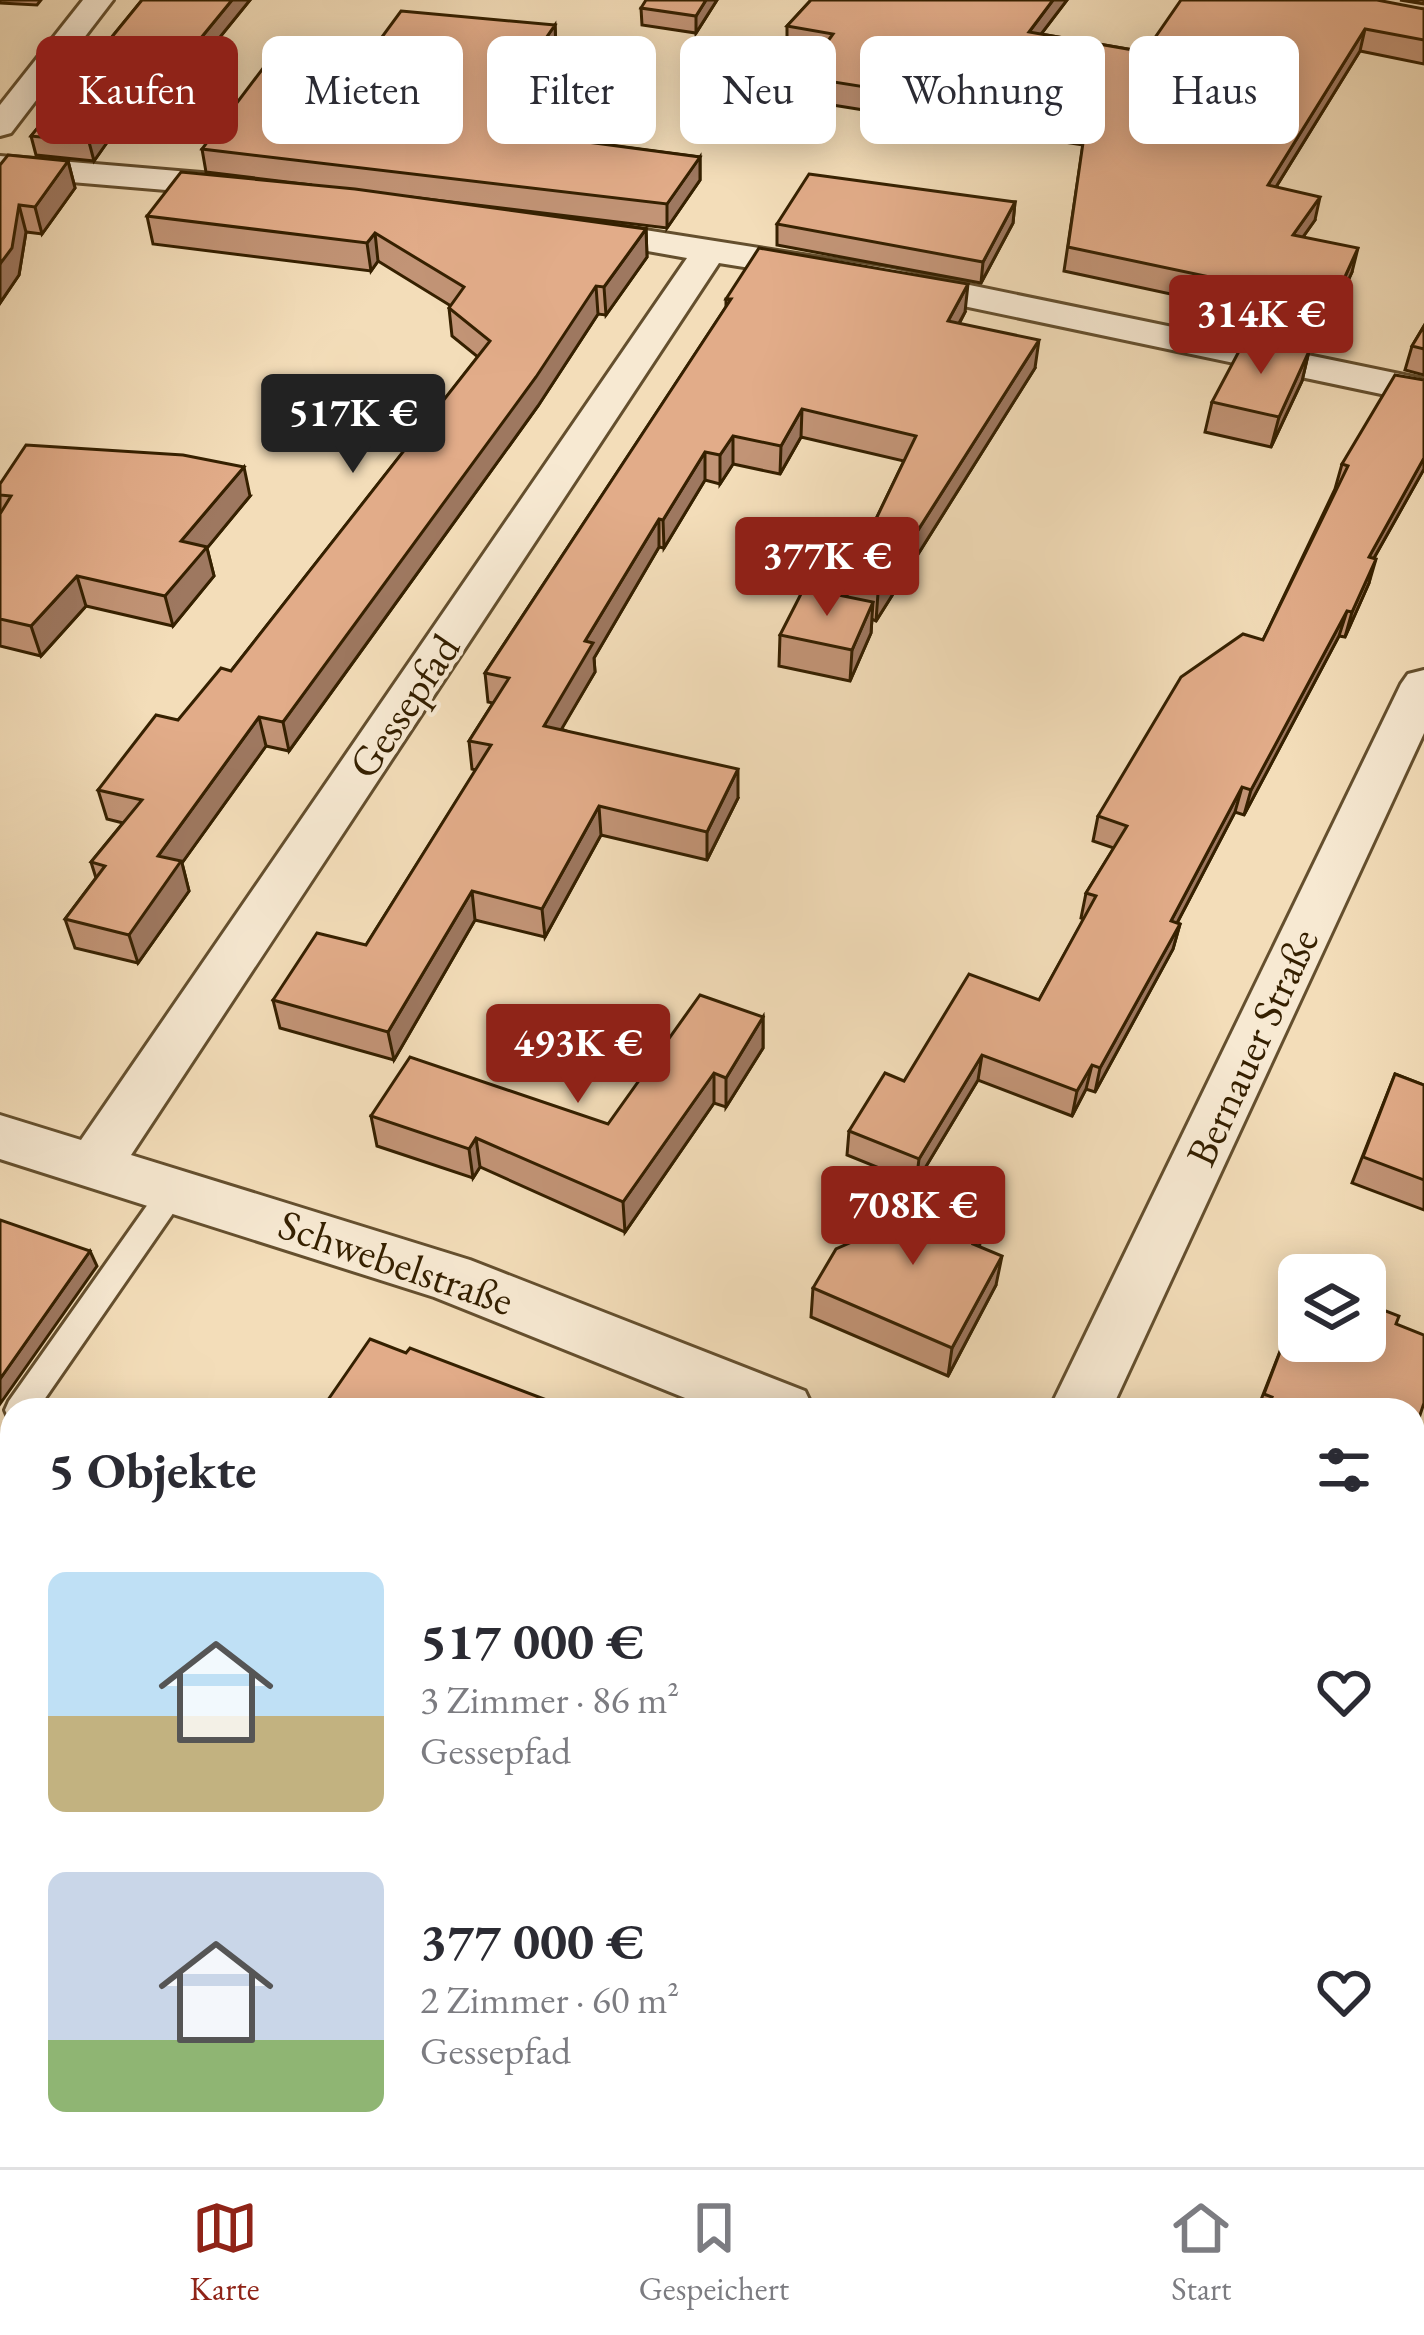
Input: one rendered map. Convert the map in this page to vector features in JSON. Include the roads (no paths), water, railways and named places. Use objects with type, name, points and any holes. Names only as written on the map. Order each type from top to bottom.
[{"type":"street","points":[[0,127],[98,0]]},
{"type":"street","points":[[0,166],[290,192]]},
{"type":"street","points":[[532,222],[711,249],[1112,322],[1424,391]]},
{"type":"street","name":"Gessepfad","points":[[96,1163],[711,249]]},
{"type":"street","name":"Bernauer Straße","points":[[1085,1398],[1424,685]]},
{"type":"street","name":"Schwebelstraße","points":[[0,1137],[96,1163],[449,1277],[753,1398]]},
{"type":"lane","points":[[28,1398],[175,1188]]}]
